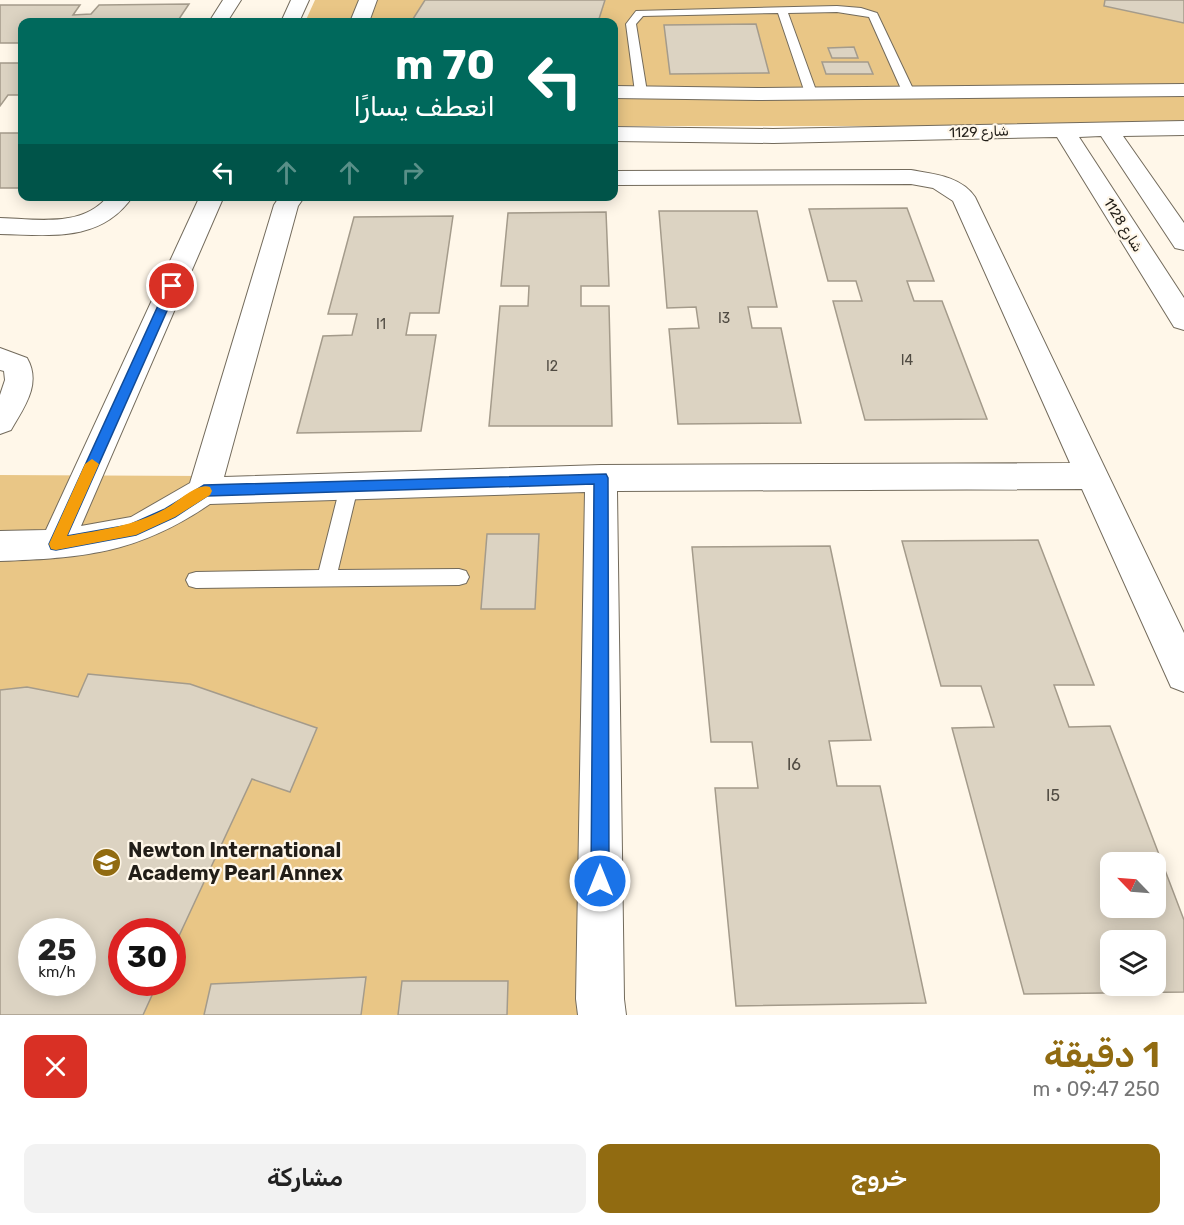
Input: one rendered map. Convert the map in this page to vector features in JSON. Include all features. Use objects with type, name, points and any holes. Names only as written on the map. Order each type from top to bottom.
[{"type":"street","points":[[221,18],[232,0]]},
{"type":"street","points":[[292,18],[300,0]]},
{"type":"street","points":[[361,18],[368,0]]},
{"type":"street","points":[[618,92],[758,94],[1184,90]]},
{"type":"street","points":[[758,94],[773,136]]},
{"type":"street","name":"شارع 1129","points":[[618,134],[773,136],[1184,128]]},
{"type":"street","name":"شارع 1128","points":[[1063,129],[1184,320]]},
{"type":"street","points":[[1107,129],[1184,242]]},
{"type":"street","points":[[618,178],[911,177],[940,182],[963,197],[1184,674]]},
{"type":"street","points":[[0,226],[62,226],[88,223],[109,214],[118,201]]},
{"type":"street","points":[[56,544],[210,201]]},
{"type":"street","points":[[204,491],[286,206],[290,201]]},
{"type":"street","points":[[0,358],[16,365],[21,376],[21,383],[0,422]]},
{"type":"street","points":[[0,546],[56,544],[131,531],[170,513],[204,491],[601,478],[1092,476]]},
{"type":"street","points":[[601,478],[600,999],[602,1015]]},
{"type":"lane","points":[[641,92],[631,24],[640,13],[852,10],[873,15],[908,91]]},
{"type":"lane","points":[[783,11],[811,93]]},
{"type":"lane","points":[[327,579],[349,487]]},
{"type":"lane","points":[[196,580],[459,577]]},
{"type":"shaded area","points":[[315,0],[1184,0],[1184,126],[618,126],[618,18],[307,18]]},
{"type":"shaded area","points":[[0,475],[601,478],[619,1015],[0,1015]]},
{"type":"building","points":[[425,0],[605,0],[599,18],[414,18]]},
{"type":"building","points":[[1105,0],[1184,0],[1184,23],[1104,6]]},
{"type":"building","points":[[189,4],[180,18],[18,18],[18,43],[0,43],[0,5],[80,5],[73,15],[91,14],[99,5]]},
{"type":"building","points":[[756,24],[769,73],[670,74],[664,25]]},
{"type":"building","points":[[854,47],[858,58],[832,58],[828,48]]},
{"type":"building","points":[[822,62],[868,62],[873,74],[826,74]]},
{"type":"building","points":[[0,63],[18,63],[18,95],[8,95],[0,106]]},
{"type":"building","points":[[0,133],[18,133],[18,188],[0,188]]},
{"type":"building","points":[[907,208],[934,281],[907,281],[914,301],[942,301],[987,419],[865,420],[833,301],[862,301],[856,281],[828,281],[809,209]]},
{"type":"building","points":[[659,211],[757,211],[777,307],[748,307],[752,328],[781,328],[801,423],[678,424],[669,329],[699,328],[696,307],[667,308]]},
{"type":"building","points":[[606,212],[609,286],[581,286],[581,306],[609,306],[612,426],[489,426],[500,306],[528,306],[529,286],[501,286],[508,213]]},
{"type":"building","points":[[453,216],[439,313],[410,313],[406,335],[436,335],[421,431],[297,433],[323,336],[352,335],[357,314],[328,314],[354,217]]},
{"type":"building","points":[[487,534],[539,534],[535,609],[481,609]]},
{"type":"building","points":[[1038,540],[1094,685],[1054,685],[1069,727],[1110,726],[1158,852],[1100,852],[1100,918],[1166,918],[1166,873],[1184,920],[1184,992],[1166,992],[1166,930],[1100,930],[1100,993],[1024,994],[952,728],[994,727],[981,686],[941,686],[902,541]]},
{"type":"building","points":[[830,546],[871,740],[829,741],[837,786],[880,786],[926,1003],[736,1006],[715,788],[758,788],[752,742],[711,742],[692,547]]},
{"type":"building","name":"Newton International Academy Pearl Annex","points":[[88,674],[190,684],[317,728],[290,792],[252,779],[186,921],[186,918],[108,918],[108,996],[152,996],[143,1015],[0,1015],[0,690],[27,687],[78,697]]},
{"type":"building","points":[[366,977],[361,1015],[204,1015],[211,984]]},
{"type":"building","points":[[402,981],[508,981],[507,1015],[398,1015]]},
{"type":"slow traffic","points":[[92,464],[56,544],[131,531],[170,513],[205,491]]},
{"type":"place","name":"Newton International Academy Pearl Annex","points":[[107,862]]},
{"type":"route","points":[[172,286],[56,544],[131,531],[170,513],[204,491],[601,478],[600,881]]}]
